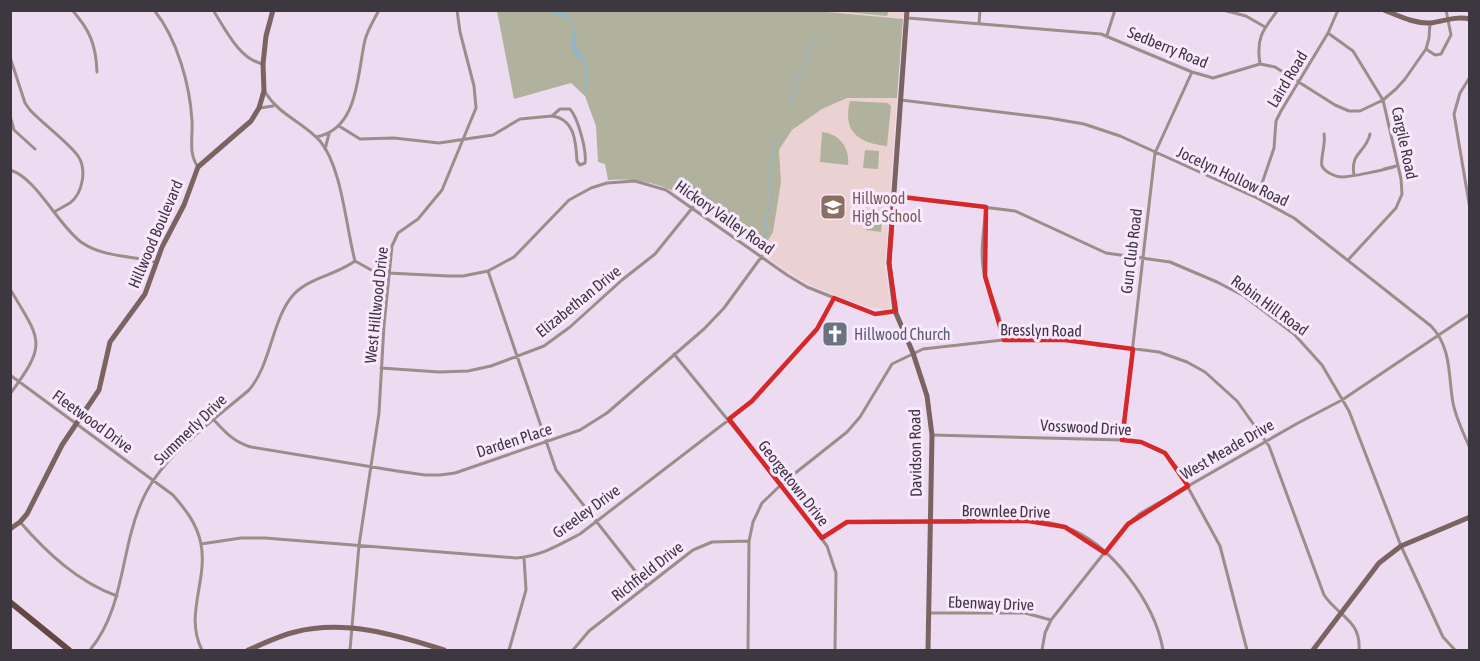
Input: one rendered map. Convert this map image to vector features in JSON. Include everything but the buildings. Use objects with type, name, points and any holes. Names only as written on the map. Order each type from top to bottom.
[{"type":"main road","points":[[10,602],[69,651]]},
{"type":"street","points":[[72,10],[84,22],[89,32],[97,72]]},
{"type":"street","points":[[154,10],[168,29],[176,48],[190,102],[192,156],[198,167]]},
{"type":"street","points":[[213,10],[245,56],[263,64]]},
{"type":"street","name":"Hillwood Boulevard","points":[[10,529],[20,522],[34,501],[63,445],[99,390],[110,342],[142,301],[156,262],[185,201],[198,167],[251,120],[259,108],[264,91],[263,64],[266,36],[273,10]]},
{"type":"street","points":[[316,137],[329,134],[339,126],[351,105],[365,40],[379,10]]},
{"type":"street","name":"West Hillwood Drive","points":[[350,651],[359,545],[369,466],[379,413],[388,273],[392,246],[398,233],[418,219],[438,196],[448,179],[476,108],[476,95],[460,33],[457,10]]},
{"type":"street","points":[[979,23],[980,10]]},
{"type":"street","points":[[1107,35],[1115,10]]},
{"type":"street","points":[[1223,10],[1246,16],[1265,27]]},
{"type":"street","points":[[1278,10],[1258,41],[1260,64],[1275,67],[1335,105],[1349,111],[1360,111],[1383,100],[1396,89],[1426,49],[1430,23]]},
{"type":"street","name":"Laird Road","points":[[1257,198],[1275,148],[1276,121],[1328,33],[1338,10]]},
{"type":"street","points":[[1384,10],[1412,20],[1430,23],[1448,19],[1470,19]]},
{"type":"street","points":[[1426,49],[1435,55],[1442,54],[1451,35],[1446,10]]},
{"type":"street","name":"Sedberry Road","points":[[906,14],[1107,35],[1192,72],[1213,78],[1260,64]]},
{"type":"street","name":"Davidson Road","points":[[906,14],[889,263],[895,311],[913,352],[927,396],[932,435],[928,651]]},
{"type":"street","name":"Cargile Road","points":[[1328,33],[1353,51],[1383,100],[1402,194],[1396,208],[1348,260]]},
{"type":"street","points":[[10,57],[25,103],[75,152],[81,162],[80,192],[71,202],[54,212]]},
{"type":"street","name":"Gun Club Road","points":[[1122,440],[1155,153],[1192,72]]},
{"type":"street","points":[[1470,77],[1460,93],[1454,114],[1470,208]]},
{"type":"street","points":[[264,91],[273,105],[300,123],[316,137],[325,149],[337,176],[355,261]]},
{"type":"street","name":"Jocelyn Hollow Road","points":[[901,100],[1010,112],[1079,123],[1120,136],[1257,198],[1294,218],[1431,326],[1439,335]]},
{"type":"street","points":[[259,108],[273,105]]},
{"type":"street","points":[[339,126],[360,139],[394,138],[439,143],[493,135],[520,119],[552,116],[564,120],[572,130],[577,147],[577,161],[580,165],[585,163],[586,156],[576,117],[570,110],[560,109],[552,116]]},
{"type":"street","points":[[10,116],[14,130],[35,149]]},
{"type":"street","points":[[572,130],[580,126]]},
{"type":"street","points":[[325,149],[329,134]]},
{"type":"street","points":[[1324,134],[1326,141],[1322,167],[1328,173],[1340,178],[1397,166]]},
{"type":"street","points":[[1354,175],[1354,160],[1368,141],[1370,134]]},
{"type":"street","points":[[10,170],[25,177],[65,228],[82,242],[109,255],[139,257],[156,262]]},
{"type":"street","name":"Hickory Valley Road","points":[[355,261],[362,267],[388,273],[463,276],[488,271],[514,256],[569,200],[591,188],[624,181],[645,183],[666,190],[802,284],[875,314],[895,311]]},
{"type":"street","name":"Robin Hill Road","points":[[894,196],[1015,211],[1106,253],[1170,262],[1244,296],[1300,340],[1322,365],[1357,426],[1401,546],[1443,637],[1455,651]]},
{"type":"street","name":"Elizabethan Drive","points":[[381,368],[453,372],[491,366],[550,343],[619,282],[655,254],[693,207]]},
{"type":"street","points":[[986,207],[982,249],[985,276],[1001,319],[1004,340]]},
{"type":"street","name":"Darden Place","points":[[214,420],[230,437],[240,444],[251,447],[424,475],[451,473],[580,430],[607,413],[697,335],[724,308],[762,256]]},
{"type":"street","name":"Summerly Drive","points":[[90,651],[102,636],[112,614],[136,514],[154,481],[169,462],[257,381],[279,323],[296,293],[310,283],[343,270],[355,261]]},
{"type":"street","points":[[488,271],[546,442],[560,476],[647,586]]},
{"type":"street","points":[[10,394],[32,365],[36,339],[29,318],[11,291]]},
{"type":"street","name":"Greeley Drive","points":[[201,544],[256,537],[498,557],[525,557],[560,546],[596,522],[752,402],[817,329],[834,298]]},
{"type":"street","name":"West Meade Drive","points":[[1042,651],[1051,620],[1128,524],[1141,513],[1265,441],[1342,400],[1470,314]]},
{"type":"street","points":[[1439,335],[1447,353],[1455,410],[1470,448]]},
{"type":"street","name":"Bresslyn Road","points":[[748,651],[749,541],[756,513],[769,495],[847,432],[860,417],[891,364],[923,349],[1004,340],[1065,340],[1164,354],[1206,372],[1237,401],[1265,441],[1278,469],[1324,595],[1354,626],[1360,637],[1359,651]]},
{"type":"street","name":"Georgetown Drive","points":[[674,354],[729,419],[822,538],[832,557],[836,573],[835,651]]},
{"type":"street","name":"Fleetwood Drive","points":[[10,375],[173,495],[188,513],[201,544],[201,570],[194,620],[196,636],[202,651]]},
{"type":"street","name":"Vosswood Drive","points":[[932,435],[1042,436],[1122,440],[1141,442],[1165,453],[1188,486],[1220,546],[1247,651]]},
{"type":"street","points":[[1312,651],[1372,570],[1401,546],[1470,517]]},
{"type":"street","points":[[20,522],[40,544],[84,582],[117,596]]},
{"type":"street","name":"Brownlee Drive","points":[[822,538],[847,522],[1047,523],[1065,526],[1105,553],[1120,567],[1145,598],[1159,632],[1163,651]]},
{"type":"street","name":"Richfield Drive","points":[[573,651],[585,635],[681,558],[703,545],[721,540],[749,541]]},
{"type":"street","points":[[509,651],[524,601],[527,581],[525,557]]},
{"type":"street","name":"Ebenway Drive","points":[[929,613],[1025,613],[1051,620]]},
{"type":"street","points":[[248,651],[294,632],[322,628],[382,632],[444,651]]},
{"type":"highlighted area","points":[[894,196],[986,207],[985,276],[1004,340],[1065,340],[1133,349],[1122,440],[1141,442],[1165,453],[1188,486],[1128,524],[1105,553],[1065,527],[1028,521],[847,522],[822,538],[729,419],[752,401],[817,329],[834,298],[875,314],[896,311],[889,263]]},
{"type":"shaded area","points":[[829,10],[904,11],[903,19],[828,13]]},
{"type":"shaded area","name":"Hillwood High School","points":[[847,98],[897,98],[885,267],[891,307],[888,309],[867,307],[814,287],[786,271],[761,252],[765,246],[781,182],[779,150],[792,130],[822,109]]},
{"type":"green space","points":[[806,10],[903,19],[897,98],[847,98],[822,109],[792,130],[779,150],[781,182],[773,232],[761,252],[691,200],[672,191],[632,180],[608,180],[605,164],[598,162],[596,126],[585,96],[571,83],[514,99],[497,11]]},
{"type":"green space","points":[[836,10],[889,11],[887,16]]},
{"type":"green space","points":[[850,101],[888,103],[891,106],[887,146],[861,139],[855,134],[849,121]]},
{"type":"green space","points":[[822,132],[834,135],[842,142],[847,153],[848,165],[820,162]]},
{"type":"green space","points":[[865,150],[879,151],[878,169],[863,168]]},
{"type":"green space","points":[[868,211],[883,213],[881,232],[866,230]]},
{"type":"water","points":[[551,11],[564,13],[571,20],[575,31],[576,46],[585,60],[587,67],[587,96],[586,65],[572,51],[571,23]]},
{"type":"waterway","points":[[788,105],[797,88],[797,77],[805,70],[808,51],[817,35]]},
{"type":"waterway","points":[[762,246],[767,231],[767,214],[772,201],[769,169],[777,140]]},
{"type":"place","name":"Hillwood High School","points":[[833,207]]},
{"type":"place","name":"Hillwood Church","points":[[835,334]]}]
